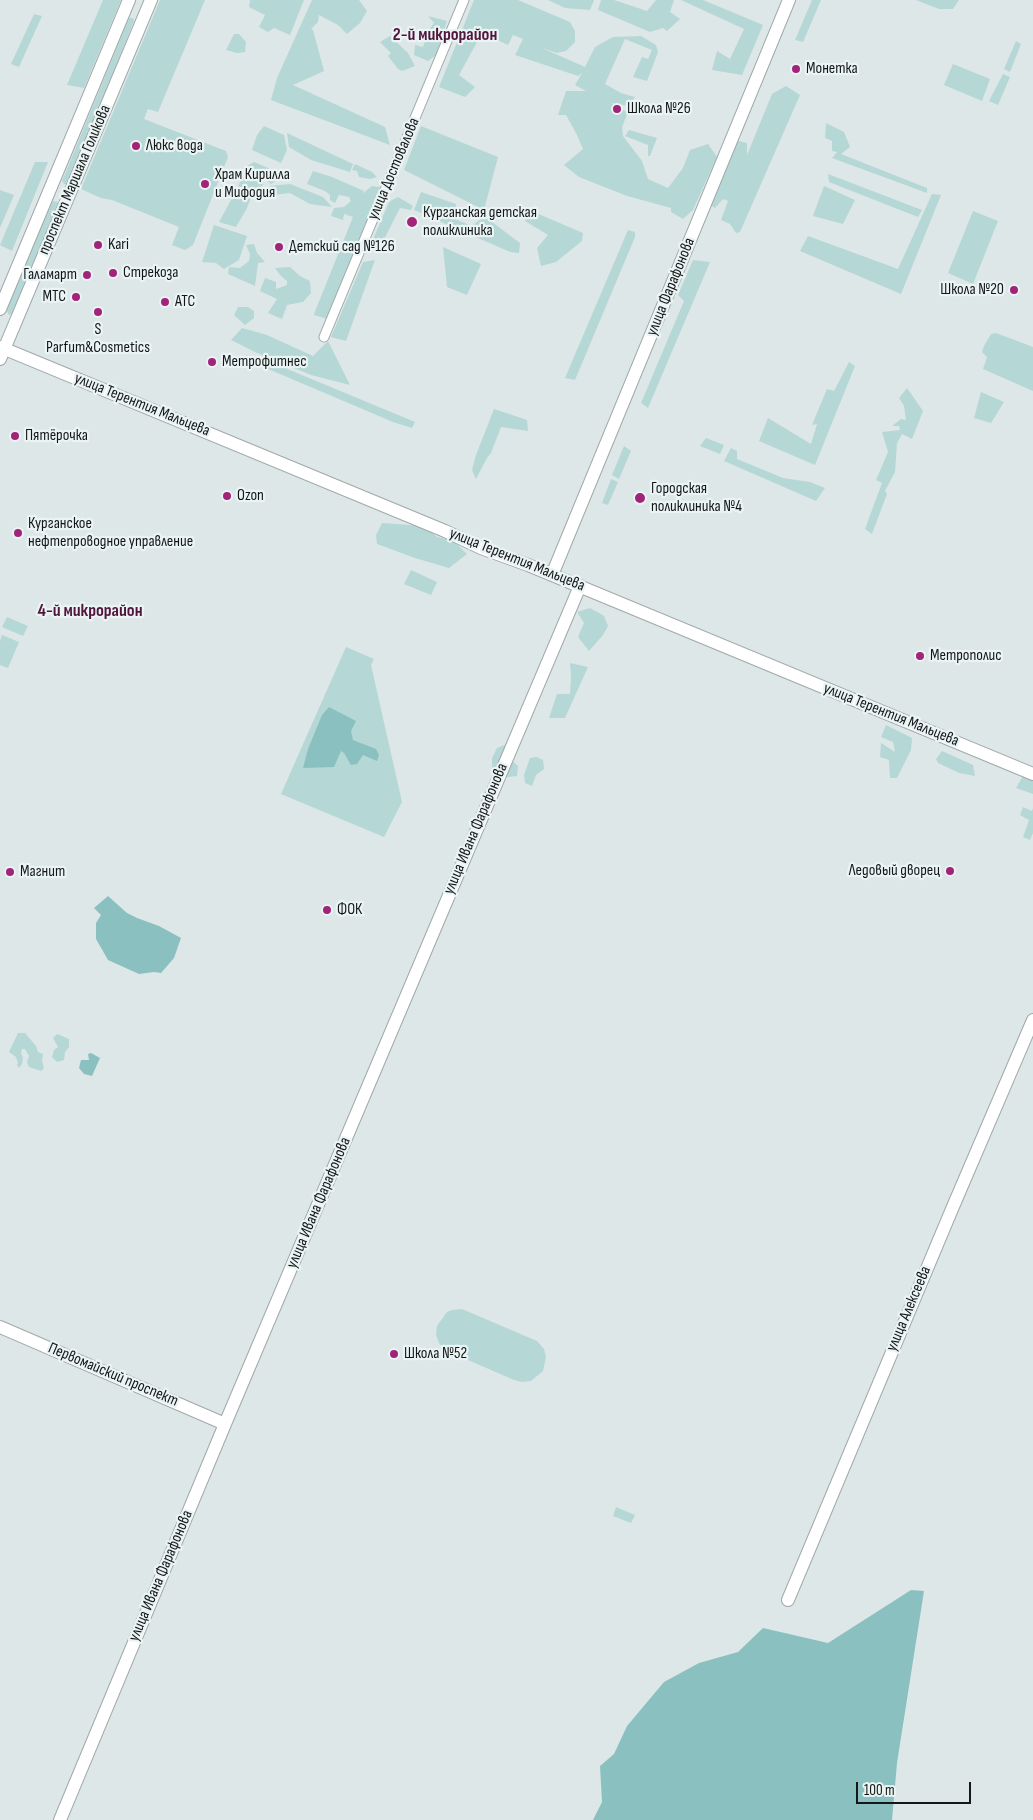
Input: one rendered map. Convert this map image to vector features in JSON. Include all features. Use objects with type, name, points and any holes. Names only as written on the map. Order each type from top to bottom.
[{"type":"street","name":"улица Достовалова","points":[[324,337],[464,0]]},
{"type":"street","name":"улица Фарафонова","points":[[552,575],[789,0]]},
{"type":"street","points":[[129,2],[148,6]]},
{"type":"street","name":"проспект Маршала Голикова","points":[[0,309],[129,2]]},
{"type":"street","name":"проспект Маршала Голикова","points":[[2,351],[148,6]]},
{"type":"street","points":[[50,189],[68,197]]},
{"type":"street","name":"улица Терентия Мальцева","points":[[2,351],[446,531],[481,548],[580,586],[1033,774]]},
{"type":"street","name":"улица Ивана Фарафонова","points":[[60,1820],[225,1424],[580,586]]},
{"type":"street","name":"улица Алексеева","points":[[788,1600],[1033,1020]]},
{"type":"street","name":"Первомайский проспект","points":[[0,1327],[225,1424]]},
{"type":"shaded area","points":[[103,0],[121,0],[84,88],[67,85]]},
{"type":"shaded area","points":[[160,0],[205,0],[158,112],[148,109],[144,119],[226,151],[228,157],[193,245],[185,250],[172,245],[179,227],[81,189]]},
{"type":"shaded area","points":[[250,0],[304,0],[290,35],[274,28],[268,32],[259,27],[265,15],[249,7]]},
{"type":"shaded area","points":[[312,0],[359,0],[367,11],[360,23],[347,34],[338,25],[319,15],[318,22],[311,29],[313,30],[324,71],[293,85],[385,127],[390,145],[271,100],[277,78]]},
{"type":"shaded area","points":[[474,0],[518,0],[570,22],[575,31],[575,42],[566,51],[557,53],[540,47],[585,67],[595,47],[613,37],[641,36],[656,45],[658,52],[647,81],[633,77],[642,57],[648,59],[652,50],[625,39],[605,84],[621,93],[635,97],[629,106],[611,103],[628,112],[622,127],[623,136],[642,161],[648,179],[668,188],[683,168],[690,150],[708,144],[717,157],[693,210],[683,219],[671,212],[671,208],[627,196],[579,177],[564,165],[583,149],[566,115],[558,115],[566,91],[586,91],[575,85],[582,73],[578,76],[515,55],[523,39],[513,35],[508,45],[482,33],[459,75],[475,87],[465,97],[439,87]]},
{"type":"shaded area","points":[[548,0],[594,0],[590,10],[565,8]]},
{"type":"shaded area","points":[[601,0],[614,0],[647,11],[656,0],[674,0],[670,12],[680,19],[667,31],[663,28],[650,32],[598,10]]},
{"type":"shaded area","points":[[681,0],[703,0],[763,25],[742,75],[712,70],[717,51],[730,59],[744,29]]},
{"type":"shaded area","points":[[812,0],[821,0],[803,42],[795,40]]},
{"type":"shaded area","points":[[916,0],[959,0],[953,9],[939,9]]},
{"type":"shaded area","points":[[34,14],[42,16],[19,67],[11,64]]},
{"type":"shaded area","points":[[428,16],[447,21],[436,55],[428,61],[414,55],[415,45],[423,47],[428,31],[434,23]]},
{"type":"shaded area","points":[[129,18],[133,18],[134,21],[68,184],[64,184],[62,181]]},
{"type":"shaded area","points":[[234,34],[239,34],[246,42],[245,52],[237,53],[226,50]]},
{"type":"shaded area","points":[[390,36],[408,53],[415,66],[402,71],[398,69],[388,56],[391,53],[380,42]]},
{"type":"shaded area","points":[[1016,41],[1021,44],[1010,72],[1004,69]]},
{"type":"shaded area","points":[[953,64],[990,79],[982,101],[944,85]]},
{"type":"shaded area","points":[[1003,74],[1010,77],[998,105],[989,101]]},
{"type":"shaded area","points":[[786,86],[800,95],[740,232],[736,233],[730,224],[721,220],[728,201],[723,199],[715,208],[708,204],[734,140],[747,143],[747,155],[772,94]]},
{"type":"shaded area","points":[[826,123],[844,132],[850,147],[841,154],[927,188],[927,193],[832,158],[837,152],[832,151],[832,141],[825,138]]},
{"type":"shaded area","points":[[264,126],[284,135],[287,150],[281,163],[252,150],[257,135]]},
{"type":"shaded area","points":[[421,126],[498,157],[484,210],[404,170]]},
{"type":"shaded area","points":[[629,130],[657,138],[650,156],[648,156],[648,145],[625,136]]},
{"type":"shaded area","points":[[287,133],[353,164],[350,172],[311,160],[289,147]]},
{"type":"shaded area","points":[[35,162],[48,162],[12,251],[0,245]]},
{"type":"shaded area","points":[[254,162],[268,168],[280,178],[271,184],[262,177],[263,185],[254,191],[236,227],[219,222],[247,166]]},
{"type":"shaded area","points":[[355,164],[372,172],[377,177],[370,179],[359,177],[357,171],[352,170]]},
{"type":"shaded area","points":[[313,171],[364,191],[362,194],[372,186],[385,188],[331,320],[314,314],[353,217],[344,214],[343,220],[331,216],[334,208],[344,207],[351,201],[349,197],[339,195],[335,203],[330,200],[330,195],[325,191],[307,184]]},
{"type":"shaded area","points":[[828,174],[922,210],[918,217],[829,182]]},
{"type":"shaded area","points":[[290,184],[323,197],[332,207],[310,204],[290,193],[274,195],[270,186]]},
{"type":"shaded area","points":[[824,186],[855,200],[843,224],[813,216]]},
{"type":"shaded area","points":[[0,190],[14,195],[0,228]]},
{"type":"shaded area","points":[[421,192],[456,204],[455,219],[472,226],[484,216],[520,243],[519,253],[510,252],[414,210]]},
{"type":"shaded area","points":[[932,194],[941,195],[901,294],[800,251],[808,236],[898,269]]},
{"type":"shaded area","points":[[398,197],[413,206],[411,210],[400,208],[379,249],[371,244],[389,202]]},
{"type":"shaded area","points":[[54,201],[60,203],[14,313],[9,315],[6,310]]},
{"type":"shaded area","points":[[529,210],[583,233],[582,241],[556,262],[541,266],[537,248],[548,235],[525,221]]},
{"type":"shaded area","points":[[973,211],[998,221],[973,284],[948,273]]},
{"type":"shaded area","points":[[214,225],[247,236],[239,260],[224,269],[216,263],[202,262]]},
{"type":"shaded area","points":[[628,230],[635,232],[635,237],[575,380],[565,378]]},
{"type":"shaded area","points":[[254,244],[257,253],[265,262],[258,263],[255,286],[228,274],[229,267],[240,268],[249,261],[250,254],[246,245]]},
{"type":"shaded area","points":[[443,247],[481,264],[467,295],[447,287]]},
{"type":"shaded area","points":[[375,260],[346,341],[331,337],[363,262]]},
{"type":"shaded area","points":[[693,260],[710,262],[648,408],[641,403],[684,301],[678,295]]},
{"type":"shaded area","points":[[290,267],[300,276],[310,281],[311,293],[303,302],[287,305],[282,319],[268,313],[277,299],[260,291],[265,278],[276,282],[276,289],[287,285],[287,281],[275,268]]},
{"type":"shaded area","points":[[238,307],[248,307],[254,311],[254,318],[245,325],[234,315]]},
{"type":"shaded area","points":[[242,328],[267,335],[313,356],[328,341],[350,385],[311,375],[231,340]]},
{"type":"shaded area","points":[[996,333],[1033,347],[1033,391],[983,369],[987,357],[982,352],[984,346],[991,334]]},
{"type":"shaded area","points":[[246,355],[273,363],[415,422],[412,428],[393,422],[247,360]]},
{"type":"shaded area","points":[[849,362],[855,366],[815,465],[759,441],[768,418],[811,444],[817,424],[812,425],[827,389],[834,391]]},
{"type":"shaded area","points":[[907,388],[923,411],[912,439],[902,434],[897,443],[895,472],[885,491],[887,494],[872,534],[865,529],[882,483],[876,480],[888,452],[882,432],[900,430],[899,426],[892,426],[901,419],[906,420],[904,406],[899,398]]},
{"type":"shaded area","points":[[981,392],[1004,402],[991,423],[974,418]]},
{"type":"shaded area","points":[[494,409],[527,420],[528,431],[501,427],[491,453],[476,479],[472,470]]},
{"type":"shaded area","points":[[706,438],[724,445],[720,454],[700,446]]},
{"type":"shaded area","points":[[624,446],[631,451],[619,479],[612,475]]},
{"type":"shaded area","points":[[731,448],[737,451],[737,459],[783,478],[810,482],[825,488],[816,501],[724,461]]},
{"type":"shaded area","points":[[611,479],[618,482],[608,505],[602,503]]},
{"type":"shaded area","points":[[382,523],[424,526],[437,537],[453,540],[467,554],[449,568],[415,558],[377,544],[376,535]]},
{"type":"shaded area","points":[[411,570],[437,582],[431,595],[404,584]]},
{"type":"shaded area","points":[[590,608],[604,616],[608,626],[589,651],[578,637],[584,623],[577,612]]},
{"type":"shaded area","points":[[7,617],[28,626],[23,636],[2,627]]},
{"type":"shaded area","points":[[2,635],[19,642],[8,668],[0,665],[0,641]]},
{"type":"shaded area","points":[[346,647],[374,659],[371,665],[402,802],[384,837],[281,794]]},
{"type":"shaded area","points":[[570,663],[588,667],[565,718],[549,718],[557,694],[570,694]]},
{"type":"shaded area","points":[[329,707],[356,721],[351,731],[353,740],[376,749],[379,755],[377,761],[363,755],[357,764],[351,765],[341,751],[334,767],[303,768],[308,749],[322,715]]},
{"type":"shaded area","points":[[886,725],[912,738],[911,750],[897,778],[890,778],[889,760],[880,757],[881,743],[895,752],[893,742],[881,737]]},
{"type":"shaded area","points":[[507,744],[506,755],[518,766],[517,776],[500,778],[501,763],[492,770],[492,758],[497,748]]},
{"type":"shaded area","points":[[942,751],[973,765],[975,776],[959,773],[938,763],[936,759]]},
{"type":"shaded area","points":[[537,757],[543,760],[544,769],[536,775],[532,786],[525,783],[524,775],[530,758]]},
{"type":"shaded area","points":[[1023,776],[1033,781],[1033,794],[1016,788]]},
{"type":"shaded area","points":[[1023,807],[1032,811],[1033,808],[1033,833],[1030,840],[1023,837],[1029,820],[1020,815]]},
{"type":"shaded area","points":[[108,896],[127,913],[159,926],[181,938],[174,958],[161,973],[139,974],[108,960],[96,939],[96,923],[101,915],[94,908]]},
{"type":"shaded area","points":[[18,1033],[25,1033],[36,1046],[38,1052],[43,1054],[44,1068],[41,1071],[29,1067],[27,1062],[29,1056],[25,1049],[22,1049],[23,1058],[19,1068],[16,1057],[9,1052]]},
{"type":"shaded area","points":[[57,1034],[69,1039],[69,1047],[65,1052],[64,1060],[57,1062],[52,1057],[54,1050],[58,1047],[53,1038]]},
{"type":"shaded area","points":[[91,1053],[100,1058],[92,1076],[84,1074],[79,1068],[81,1060],[89,1060],[88,1054]]},
{"type":"shaded area","points":[[462,1309],[537,1341],[544,1349],[546,1357],[543,1371],[531,1381],[522,1382],[445,1350],[439,1343],[436,1335],[437,1326],[447,1312]]},
{"type":"shaded area","points":[[616,1507],[635,1515],[631,1523],[613,1516]]},
{"type":"shaded area","points":[[911,1590],[924,1591],[897,1763],[892,1820],[593,1820],[602,1802],[600,1766],[614,1754],[627,1726],[664,1682],[699,1663],[738,1652],[763,1628],[828,1643]]},
{"type":"place","name":"Монетка","points":[[796,69]]},
{"type":"place","name":"Школа №26","points":[[617,109]]},
{"type":"place","name":"Люкс вода","points":[[136,146]]},
{"type":"place","name":"Храм Кирилла и Мифодия","points":[[205,184]]},
{"type":"place","name":"Курганская детская поликлиника","points":[[412,222]]},
{"type":"place","name":"Kari","points":[[98,245]]},
{"type":"place","name":"Детский сад №126","points":[[279,247]]},
{"type":"place","name":"Стрекоза","points":[[113,273]]},
{"type":"place","name":"Галамарт","points":[[87,275]]},
{"type":"place","name":"Школа №20","points":[[1014,290]]},
{"type":"place","name":"МТС","points":[[76,297]]},
{"type":"place","name":"АТС","points":[[165,302]]},
{"type":"place","name":"S Parfum&Cosmetics","points":[[98,312]]},
{"type":"place","name":"Метрофитнес","points":[[212,362]]},
{"type":"place","name":"Пятёрочка","points":[[15,436]]},
{"type":"place","name":"Ozon","points":[[227,496]]},
{"type":"place","name":"Городская поликлиника №4","points":[[640,498]]},
{"type":"place","name":"Курганское нефтепроводное управление","points":[[18,533]]},
{"type":"place","name":"Метрополис","points":[[920,656]]},
{"type":"place","name":"Ледовый дворец","points":[[950,871]]},
{"type":"place","name":"Магнит","points":[[10,872]]},
{"type":"place","name":"ФОК","points":[[327,910]]},
{"type":"place","name":"Школа №52","points":[[394,1354]]},
{"type":"district","name":"2-й микрорайон","points":[[445,35]]},
{"type":"district","name":"4-й микрорайон","points":[[90,611]]}]
